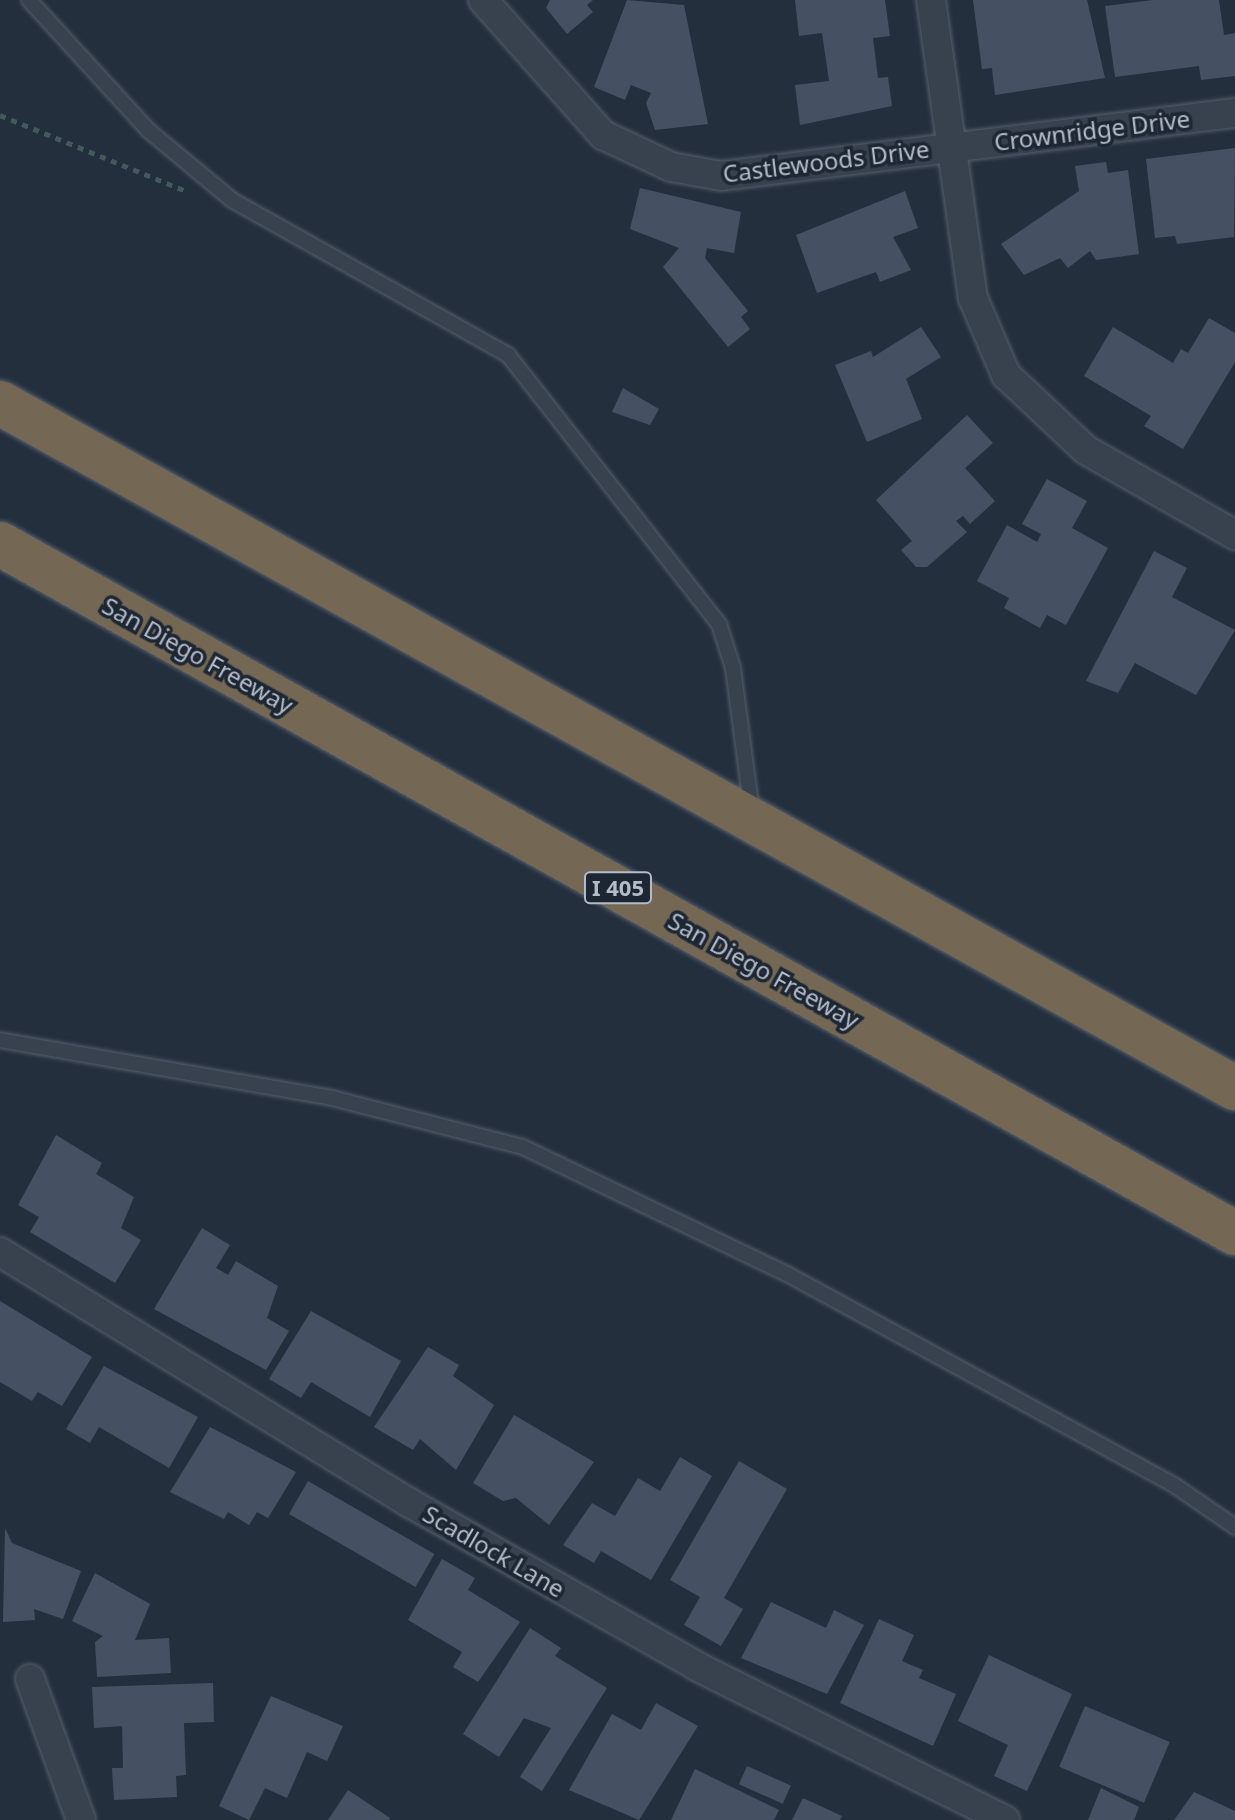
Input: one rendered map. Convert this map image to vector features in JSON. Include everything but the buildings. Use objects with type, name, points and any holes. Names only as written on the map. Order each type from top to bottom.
[{"type":"highway","points":[[0,403],[1235,1088]]},
{"type":"highway","name":"San Diego Freeway","points":[[0,544],[1235,1233]]},
{"type":"street","name":"Castlewoods Drive","points":[[483,0],[585,119],[671,167],[721,176],[949,146]]},
{"type":"street","points":[[931,0],[949,146],[973,298],[1006,375],[1086,450],[1235,535]]},
{"type":"street","name":"Crownridge Drive","points":[[949,146],[1235,113]]},
{"type":"street","name":"Scadlock Lane","points":[[0,1252],[408,1502],[698,1667],[1005,1820]]},
{"type":"street","points":[[30,1679],[81,1820]]},
{"type":"lane","points":[[29,0],[148,130],[232,200],[508,355],[719,624],[733,668],[753,823]]},
{"type":"lane","points":[[0,1040],[332,1098],[523,1147],[787,1274],[1174,1485],[1235,1527]]},
{"type":"path","points":[[0,115],[121,170],[232,200]]}]
